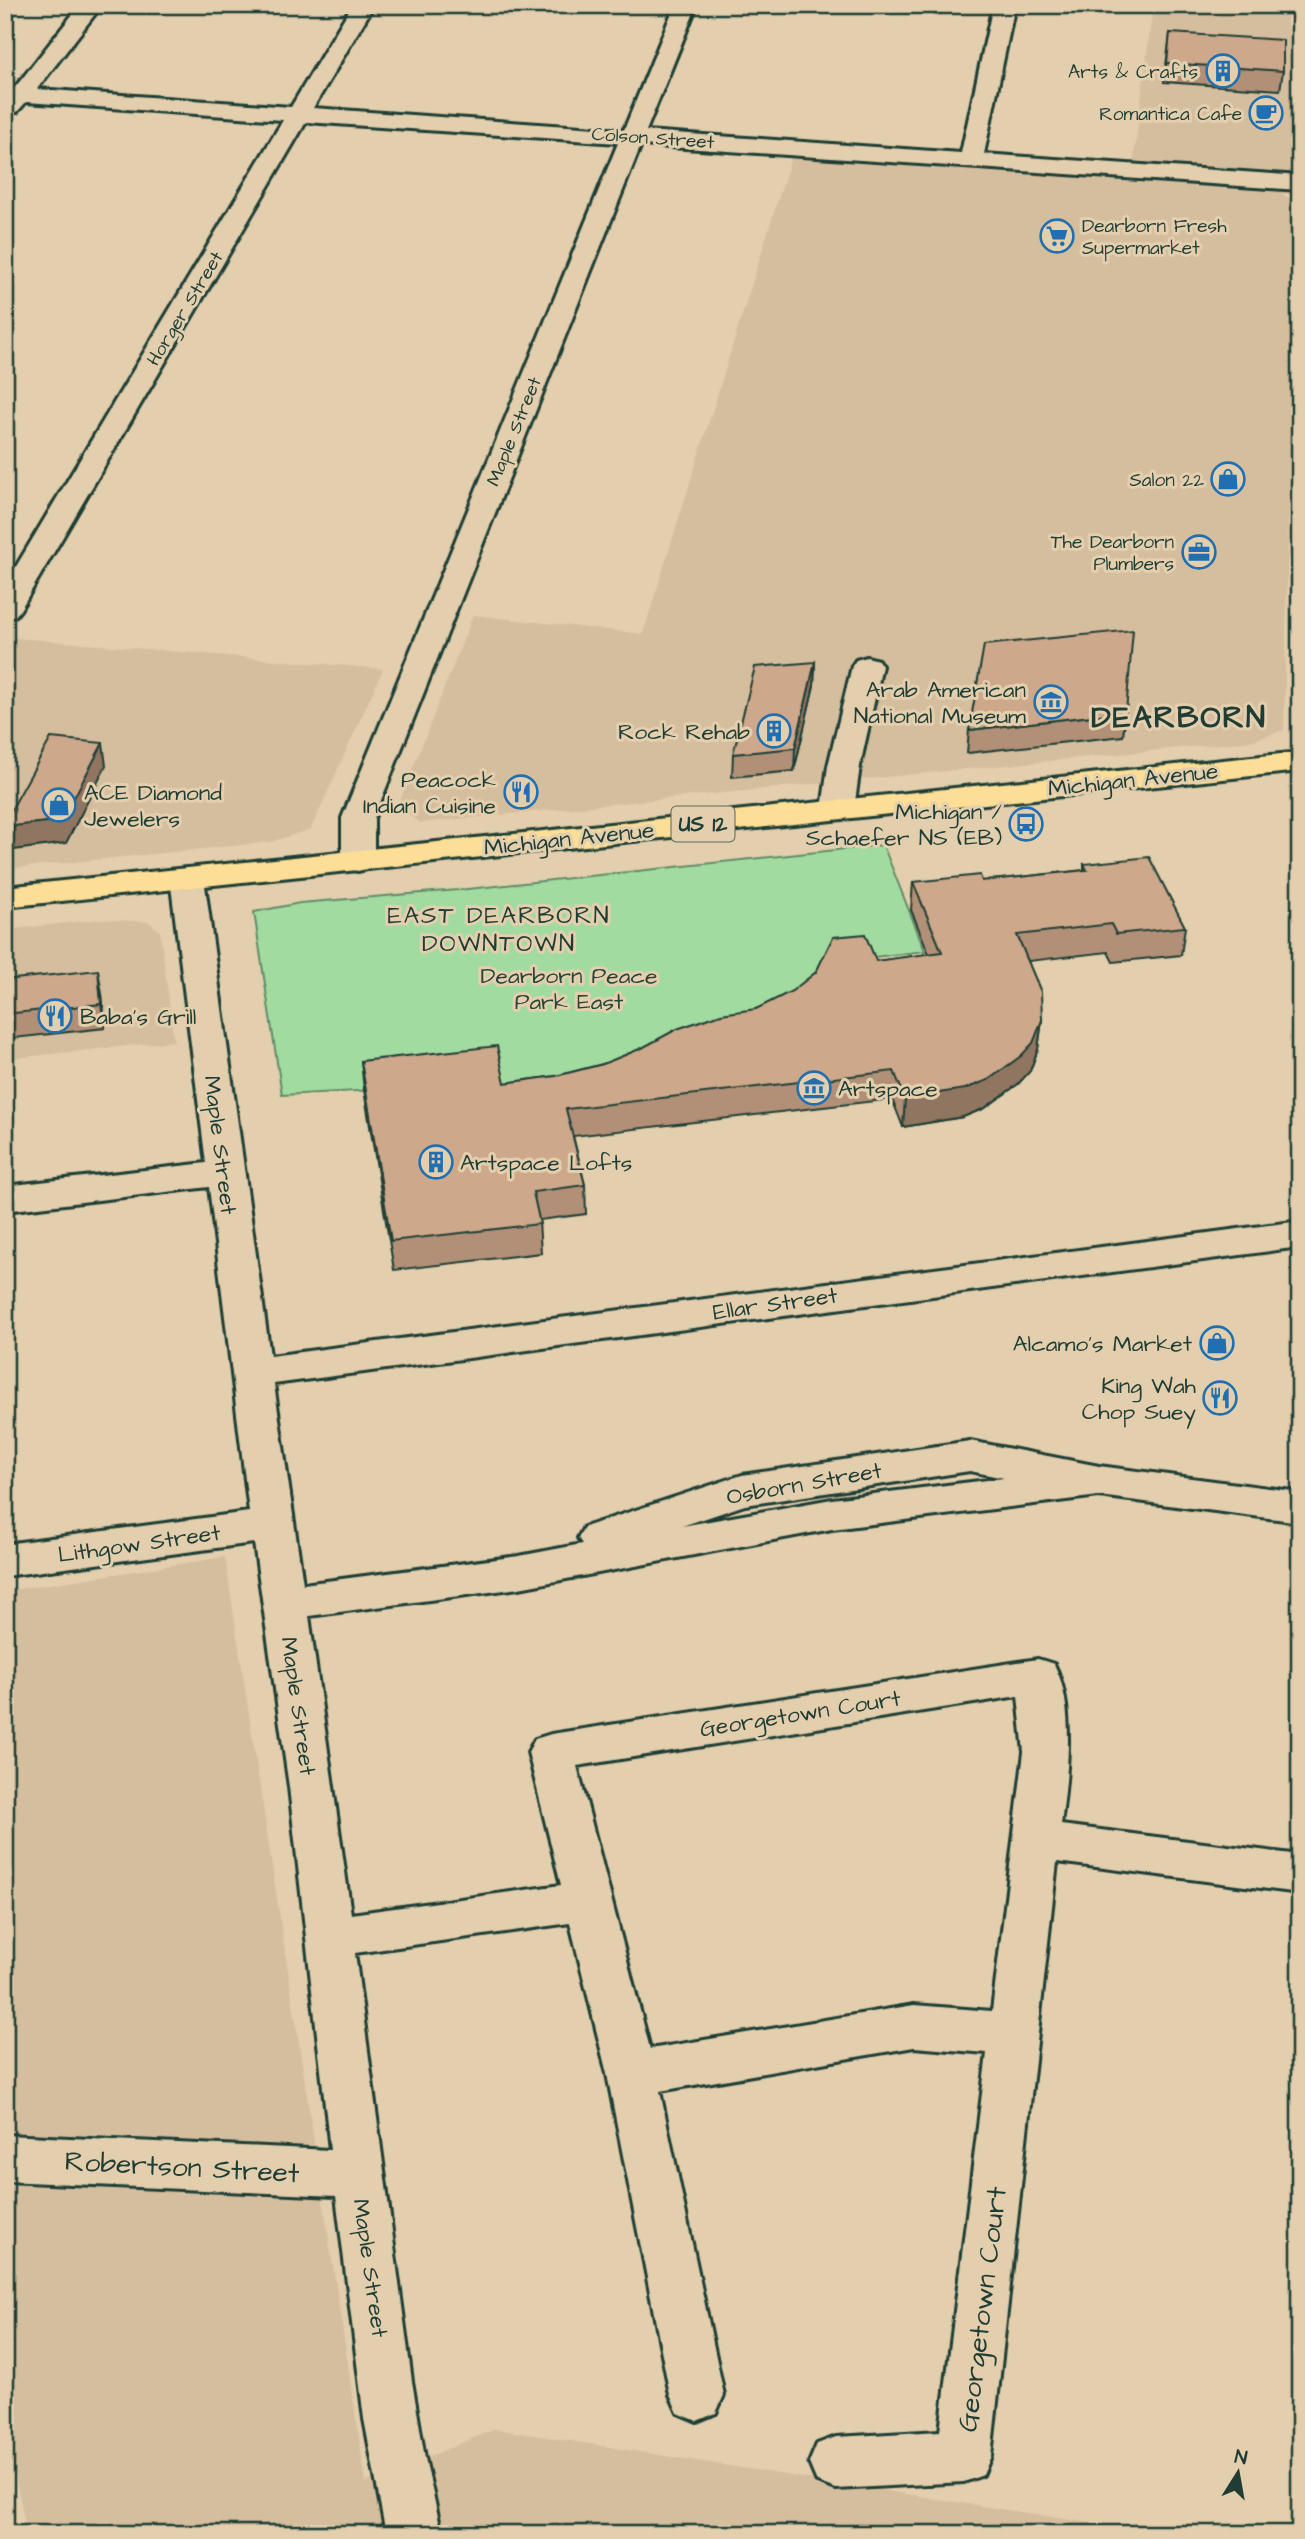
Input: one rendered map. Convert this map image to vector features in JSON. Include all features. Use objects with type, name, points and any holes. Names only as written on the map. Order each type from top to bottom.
[{"type":"main road","name":"Michigan Avenue","points":[[5,897],[1300,761]]},
{"type":"street","points":[[10,100],[29,85],[91,5]]},
{"type":"street","name":"Horger Street","points":[[5,610],[363,5]]},
{"type":"street","name":"Maple Street","points":[[358,861],[358,818],[686,5]]},
{"type":"street","points":[[971,160],[1004,5]]},
{"type":"street","name":"Colson Street","points":[[10,100],[299,114],[1300,183]]},
{"type":"street","points":[[838,809],[844,766],[867,666]]},
{"type":"street","name":"Maple Street","points":[[187,878],[251,1373],[272,1525],[286,1603],[399,2475],[414,2534]]},
{"type":"street","points":[[5,1199],[225,1173]]},
{"type":"street","name":"Ellar Street","points":[[251,1373],[1300,1234]]},
{"type":"street","name":"Osborn Street","points":[[286,1603],[519,1572],[832,1514],[1099,1481],[1300,1507]]},
{"type":"street","name":"Lithgow Street","points":[[5,1560],[272,1525]]},
{"type":"street","name":"Georgetown Court","points":[[697,2395],[632,2074],[551,1752],[1038,1676],[1046,1752],[964,2456],[836,2463]]},
{"type":"street","points":[[1037,1840],[1300,1874]]},
{"type":"street","points":[[330,1937],[589,1901]]},
{"type":"street","points":[[632,2074],[914,2026],[1014,2034]]},
{"type":"street","name":"Robertson Street","points":[[5,2158],[358,2174]]},
{"type":"shaded area","points":[[1153,5],[1294,5],[1289,194],[1282,194],[1295,202],[1284,730],[1251,741],[420,823],[398,806],[473,615],[643,634],[791,158],[1131,181]]},
{"type":"shaded area","points":[[5,637],[383,669],[311,829],[271,842],[5,869]]},
{"type":"shaded area","points":[[101,919],[149,922],[160,931],[174,1041],[5,1059],[5,930]]},
{"type":"shaded area","points":[[225,1557],[366,2483],[495,2429],[1159,2534],[27,2534],[12,2459],[5,2239],[5,1591]]},
{"type":"green space","name":"Dearborn Peace Park East","points":[[883,845],[925,951],[832,962],[815,1000],[642,1076],[282,1095],[254,912],[300,903],[458,890]]},
{"type":"building","points":[[1170,33],[1283,40],[1283,71],[1167,63]]},
{"type":"building","name":"Arab American National Museum","points":[[1133,630],[1126,712],[969,730],[984,645]]},
{"type":"building","name":"Rock Rehab","points":[[815,662],[795,748],[733,754],[755,667]]},
{"type":"building","points":[[51,738],[103,743],[62,820],[5,827],[5,821]]},
{"type":"building","points":[[1149,857],[1185,927],[1116,934],[1111,924],[1017,935],[1041,992],[1042,1020],[1033,1043],[1021,1056],[988,1080],[965,1089],[905,1098],[894,1071],[566,1109],[585,1185],[533,1192],[540,1224],[391,1241],[361,1061],[497,1046],[505,1083],[556,1076],[603,1064],[642,1048],[677,1029],[721,1014],[756,1009],[792,991],[816,972],[833,937],[865,934],[876,961],[942,952],[913,882],[980,875],[982,881],[1087,870],[1084,864]]},
{"type":"building","points":[[98,970],[101,1004],[5,1014],[5,980]]},
{"type":"place","name":"Arts & Crafts","points":[[1223,71]]},
{"type":"place","name":"Romantica Cafe","points":[[1266,113]]},
{"type":"place","name":"Dearborn Fresh Supermarket","points":[[1057,236]]},
{"type":"place","name":"Salon 22","points":[[1228,479]]},
{"type":"place","name":"The Dearborn Plumbers","points":[[1199,552]]},
{"type":"place","name":"Arab American National Museum","points":[[1051,702]]},
{"type":"place","name":"Rock Rehab","points":[[774,731]]},
{"type":"place","name":"Peacock Indian Cuisine","points":[[521,792]]},
{"type":"place","name":"ACE Diamond Jewelers","points":[[59,805]]},
{"type":"place","name":"Michigan / Schaefer NS (EB)","points":[[1026,824]]},
{"type":"place","name":"Baba's Grill","points":[[55,1016]]},
{"type":"place","name":"Artspace","points":[[814,1088]]},
{"type":"place","name":"Artspace Lofts","points":[[436,1162]]},
{"type":"place","name":"Alcamo's Market","points":[[1217,1343]]},
{"type":"place","name":"King Wah Chop Suey","points":[[1220,1398]]},
{"type":"district","name":"DEARBORN","points":[[1179,717]]},
{"type":"district","name":"EAST DEARBORN DOWNTOWN","points":[[499,929]]}]
